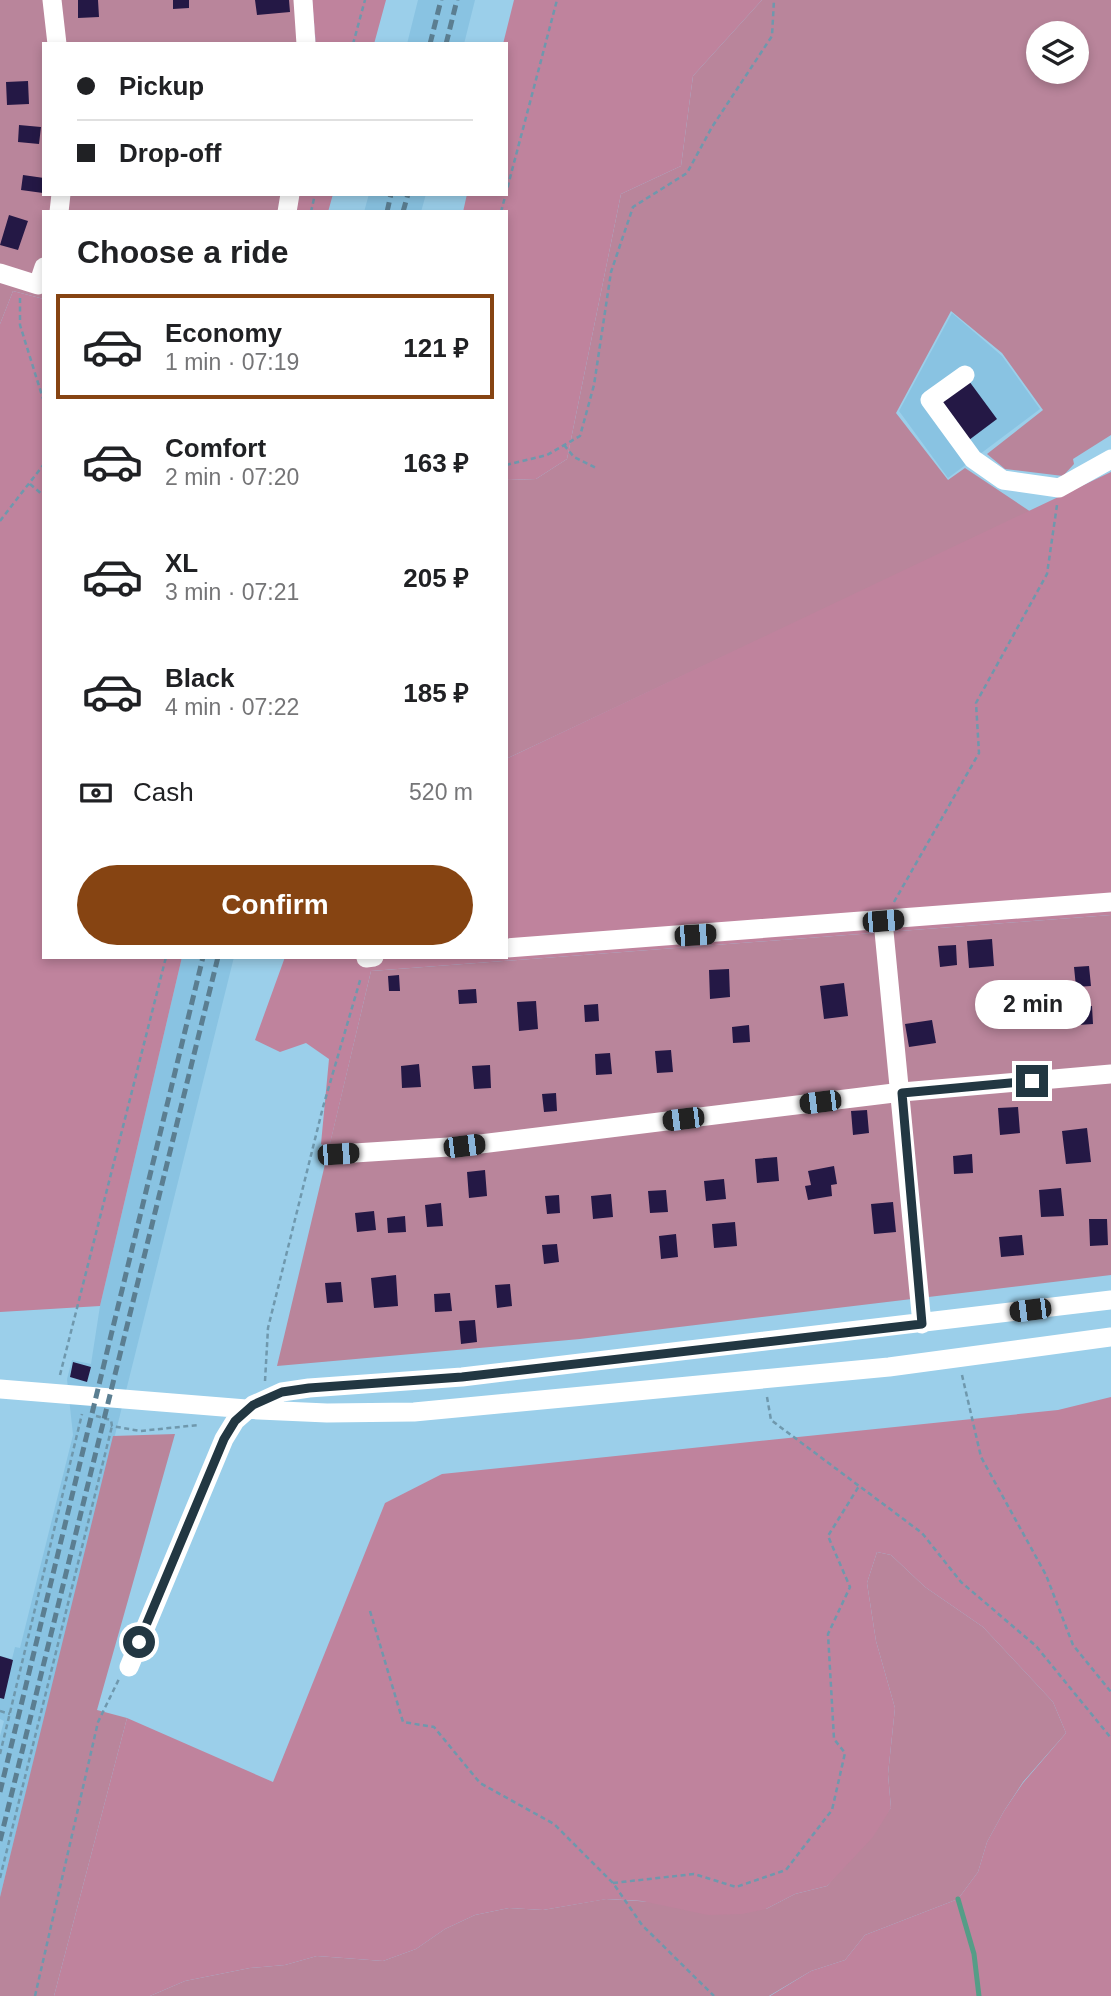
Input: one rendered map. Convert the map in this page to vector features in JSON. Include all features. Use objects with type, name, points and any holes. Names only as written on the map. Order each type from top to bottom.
[{"type":"street","points":[[52,0],[57,42]]},
{"type":"street","points":[[303,0],[306,42]]},
{"type":"street","points":[[0,273],[42,280]]},
{"type":"street","points":[[965,375],[930,400],[973,459],[1003,480],[1059,488],[1111,459]]},
{"type":"street","points":[[508,948],[1111,902]]},
{"type":"street","points":[[883,921],[902,1093],[922,1324]]},
{"type":"street","points":[[338,1154],[464,1146],[902,1093],[1111,1074]]},
{"type":"street","points":[[129,1667],[215,1461],[235,1421],[264,1398],[309,1388],[462,1377],[1111,1300]]},
{"type":"street","points":[[0,1390],[327,1413],[414,1412],[761,1380],[958,1358],[1111,1337]]},
{"type":"path","points":[[354,42],[365,0]]},
{"type":"path","points":[[508,186],[557,0]]},
{"type":"path","points":[[508,465],[547,455],[580,436],[594,385],[611,272],[633,207],[687,173],[712,127],[772,36],[774,0]]},
{"type":"path","points":[[42,280],[23,291],[18,305],[20,325],[42,396]]},
{"type":"path","points":[[564,445],[575,457],[596,468]]},
{"type":"path","points":[[0,521],[42,467]]},
{"type":"path","points":[[30,484],[42,494]]},
{"type":"path","points":[[883,921],[979,753],[976,703],[1047,574],[1059,488]]},
{"type":"path","points":[[60,1374],[165,959]]},
{"type":"path","points":[[264,1398],[268,1328],[323,1107],[366,959]]},
{"type":"path","points":[[958,1358],[981,1457],[1046,1575],[1073,1645],[1111,1692]]},
{"type":"path","points":[[761,1380],[771,1420],[922,1533],[961,1582],[1036,1646],[1111,1738]]},
{"type":"path","points":[[0,1878],[112,1426],[111,1420],[82,1413]]},
{"type":"path","points":[[112,1426],[141,1431],[235,1421]]},
{"type":"path","points":[[0,1754],[80,1429]]},
{"type":"path","points":[[613,1883],[694,1874],[736,1887],[786,1870],[832,1810],[845,1753],[834,1739],[828,1634],[850,1587],[828,1536],[859,1486]]},
{"type":"path","points":[[370,1612],[403,1722],[434,1727],[480,1783],[554,1824],[613,1883],[642,1925],[714,1996]]},
{"type":"path","points":[[34,1996],[98,1723],[114,1685],[129,1667]]},
{"type":"path","points":[[0,1712],[10,1714]]},
{"type":"shaded area","points":[[0,0],[312,0],[316,42],[42,42],[42,196],[299,196],[296,210],[42,210],[42,298],[13,291],[0,324]]},
{"type":"shaded area","points":[[312,0],[386,0],[375,42],[316,42]]},
{"type":"shaded area","points":[[418,0],[475,0],[464,42],[408,42]]},
{"type":"shaded area","points":[[514,0],[762,0],[693,76],[681,166],[621,194],[567,459],[536,479],[508,480],[508,210],[463,210],[467,196],[508,196],[508,42],[504,42]]},
{"type":"shaded area","points":[[762,0],[1111,0],[1111,435],[1073,459],[1074,464],[1063,476],[1005,469],[987,454],[1043,410],[1002,353],[951,311],[896,413],[948,480],[965,468],[1031,512],[508,758],[508,480],[536,479],[567,459],[621,194],[681,166],[693,76]]},
{"type":"shaded area","points":[[299,196],[332,196],[329,210],[296,210]]},
{"type":"shaded area","points":[[368,196],[425,196],[422,210],[365,210]]},
{"type":"shaded area","points":[[13,291],[42,298],[42,959],[182,959],[100,1306],[0,1312],[0,324]]},
{"type":"shaded area","points":[[952,313],[1002,356],[1040,409],[948,478],[899,411]]},
{"type":"shaded area","points":[[1111,472],[1111,915],[371,971],[329,1148],[321,1144],[329,1059],[306,1043],[280,1052],[255,1040],[284,959],[508,959],[508,758]]},
{"type":"shaded area","points":[[1111,915],[1111,1275],[580,1339],[277,1366],[371,971]]},
{"type":"shaded area","points":[[182,959],[234,959],[0,1897],[0,1736],[4,1721],[0,1719],[0,1656],[12,1659],[15,1647],[20,1648],[73,1435],[67,1379],[72,1360],[91,1364],[100,1306]]},
{"type":"shaded area","points":[[1111,1397],[1111,1996],[770,1996],[811,1971],[845,1960],[865,1935],[958,1899],[978,1872],[987,1842],[1004,1811],[1023,1783],[1066,1733],[1053,1702],[983,1627],[925,1587],[891,1555],[877,1552],[867,1583],[876,1641],[895,1708],[888,1774],[891,1808],[873,1837],[827,1886],[795,1894],[766,1909],[742,1914],[708,1915],[642,1901],[607,1899],[543,1910],[509,1908],[475,1915],[445,1929],[416,1949],[383,1961],[317,1956],[285,1965],[250,1968],[185,1981],[150,1996],[54,1996],[127,1718],[273,1782],[385,1503],[442,1474],[1058,1410]]},
{"type":"shaded area","points":[[175,1434],[97,1710],[127,1718],[54,1996],[0,1996],[0,1897],[113,1436]]},
{"type":"shaded area","points":[[877,1552],[891,1555],[925,1587],[983,1627],[1053,1702],[1066,1733],[1023,1782],[1004,1811],[987,1842],[978,1872],[958,1899],[865,1935],[845,1960],[811,1971],[769,1996],[150,1996],[185,1981],[250,1968],[285,1965],[317,1956],[383,1961],[416,1949],[445,1929],[475,1915],[509,1908],[543,1910],[606,1899],[766,1909],[795,1894],[827,1886],[891,1808],[888,1774],[895,1708],[876,1641],[867,1583]]},
{"type":"building","points":[[78,0],[98,0],[99,17],[78,18]]},
{"type":"building","points":[[173,0],[189,0],[189,8],[173,9]]},
{"type":"building","points":[[255,0],[289,0],[290,12],[257,15]]},
{"type":"building","points":[[28,81],[29,104],[7,105],[6,82]]},
{"type":"building","points":[[19,125],[41,127],[39,144],[18,142]]},
{"type":"building","points":[[23,175],[42,178],[42,193],[21,190]]},
{"type":"building","points":[[9,215],[28,221],[18,250],[0,245]]},
{"type":"building","points":[[969,381],[997,419],[969,440],[941,402]]},
{"type":"building","points":[[992,939],[994,966],[969,968],[967,941]]},
{"type":"building","points":[[956,945],[957,965],[940,967],[938,946]]},
{"type":"building","points":[[1089,966],[1091,986],[1076,987],[1074,967]]},
{"type":"building","points":[[729,969],[730,997],[710,999],[709,970]]},
{"type":"building","points":[[399,975],[400,991],[389,991],[388,976]]},
{"type":"building","points":[[844,983],[848,1016],[824,1019],[820,986]]},
{"type":"building","points":[[476,989],[477,1003],[459,1004],[458,990]]},
{"type":"building","points":[[536,1001],[538,1029],[519,1031],[517,1002]]},
{"type":"building","points":[[598,1004],[599,1021],[585,1022],[584,1005]]},
{"type":"building","points":[[1092,1006],[1093,1024],[1078,1025],[1077,1007]]},
{"type":"building","points":[[1020,1010],[1022,1028],[1002,1029],[1000,1011]]},
{"type":"building","points":[[932,1020],[936,1043],[909,1047],[905,1024]]},
{"type":"building","points":[[749,1025],[750,1042],[733,1043],[732,1027]]},
{"type":"building","points":[[671,1050],[673,1072],[657,1073],[655,1051]]},
{"type":"building","points":[[610,1053],[612,1074],[596,1075],[595,1054]]},
{"type":"building","points":[[419,1064],[421,1087],[402,1088],[401,1066]]},
{"type":"building","points":[[490,1065],[491,1088],[474,1089],[472,1066]]},
{"type":"building","points":[[556,1093],[557,1111],[544,1112],[542,1094]]},
{"type":"building","points":[[1018,1107],[1020,1133],[1000,1135],[998,1108]]},
{"type":"building","points":[[867,1110],[869,1133],[853,1135],[851,1111]]},
{"type":"building","points":[[1087,1128],[1091,1162],[1066,1164],[1062,1131]]},
{"type":"building","points":[[972,1154],[973,1173],[954,1174],[953,1156]]},
{"type":"building","points":[[777,1157],[779,1181],[757,1183],[755,1159]]},
{"type":"building","points":[[834,1166],[837,1184],[831,1185],[832,1196],[808,1200],[805,1186],[811,1185],[808,1171]]},
{"type":"building","points":[[485,1170],[487,1196],[469,1198],[467,1172]]},
{"type":"building","points":[[724,1179],[726,1199],[706,1201],[704,1181]]},
{"type":"building","points":[[1061,1188],[1064,1216],[1041,1217],[1039,1190]]},
{"type":"building","points":[[666,1190],[668,1212],[650,1213],[648,1191]]},
{"type":"building","points":[[611,1194],[613,1217],[593,1219],[591,1196]]},
{"type":"building","points":[[559,1195],[560,1213],[547,1214],[545,1196]]},
{"type":"building","points":[[893,1202],[896,1232],[874,1234],[871,1204]]},
{"type":"building","points":[[441,1203],[443,1226],[427,1227],[425,1205]]},
{"type":"building","points":[[374,1211],[376,1230],[357,1232],[355,1213]]},
{"type":"building","points":[[405,1216],[406,1232],[388,1233],[387,1218]]},
{"type":"building","points":[[1089,1219],[1107,1219],[1108,1245],[1090,1246]]},
{"type":"building","points":[[735,1222],[737,1246],[714,1248],[712,1224]]},
{"type":"building","points":[[676,1234],[678,1257],[661,1259],[659,1236]]},
{"type":"building","points":[[1022,1235],[1024,1255],[1001,1257],[999,1237]]},
{"type":"building","points":[[557,1244],[559,1262],[544,1264],[542,1245]]},
{"type":"building","points":[[396,1275],[398,1306],[374,1308],[371,1278]]},
{"type":"building","points":[[341,1282],[343,1302],[327,1303],[325,1283]]},
{"type":"building","points":[[510,1284],[512,1306],[497,1308],[495,1285]]},
{"type":"building","points":[[450,1293],[452,1311],[435,1312],[434,1294]]},
{"type":"building","points":[[475,1320],[477,1342],[461,1344],[459,1321]]},
{"type":"building","points":[[73,1362],[91,1367],[87,1382],[70,1377]]},
{"type":"building","points":[[0,1656],[13,1660],[4,1699],[0,1698]]},
{"type":"waterway","points":[[958,1899],[974,1954],[979,1996]]},
{"type":"railway","points":[[430,42],[441,0]]},
{"type":"railway","points":[[446,42],[457,0]]},
{"type":"railway","points":[[387,210],[391,196]]},
{"type":"railway","points":[[404,210],[407,196]]},
{"type":"railway","points":[[0,1792],[203,959]]},
{"type":"railway","points":[[0,1841],[218,959]]},
{"type":"route","points":[[139,1642],[224,1439],[244,1411],[264,1398],[309,1388],[462,1377],[922,1324],[902,1093],[1032,1081]]}]
